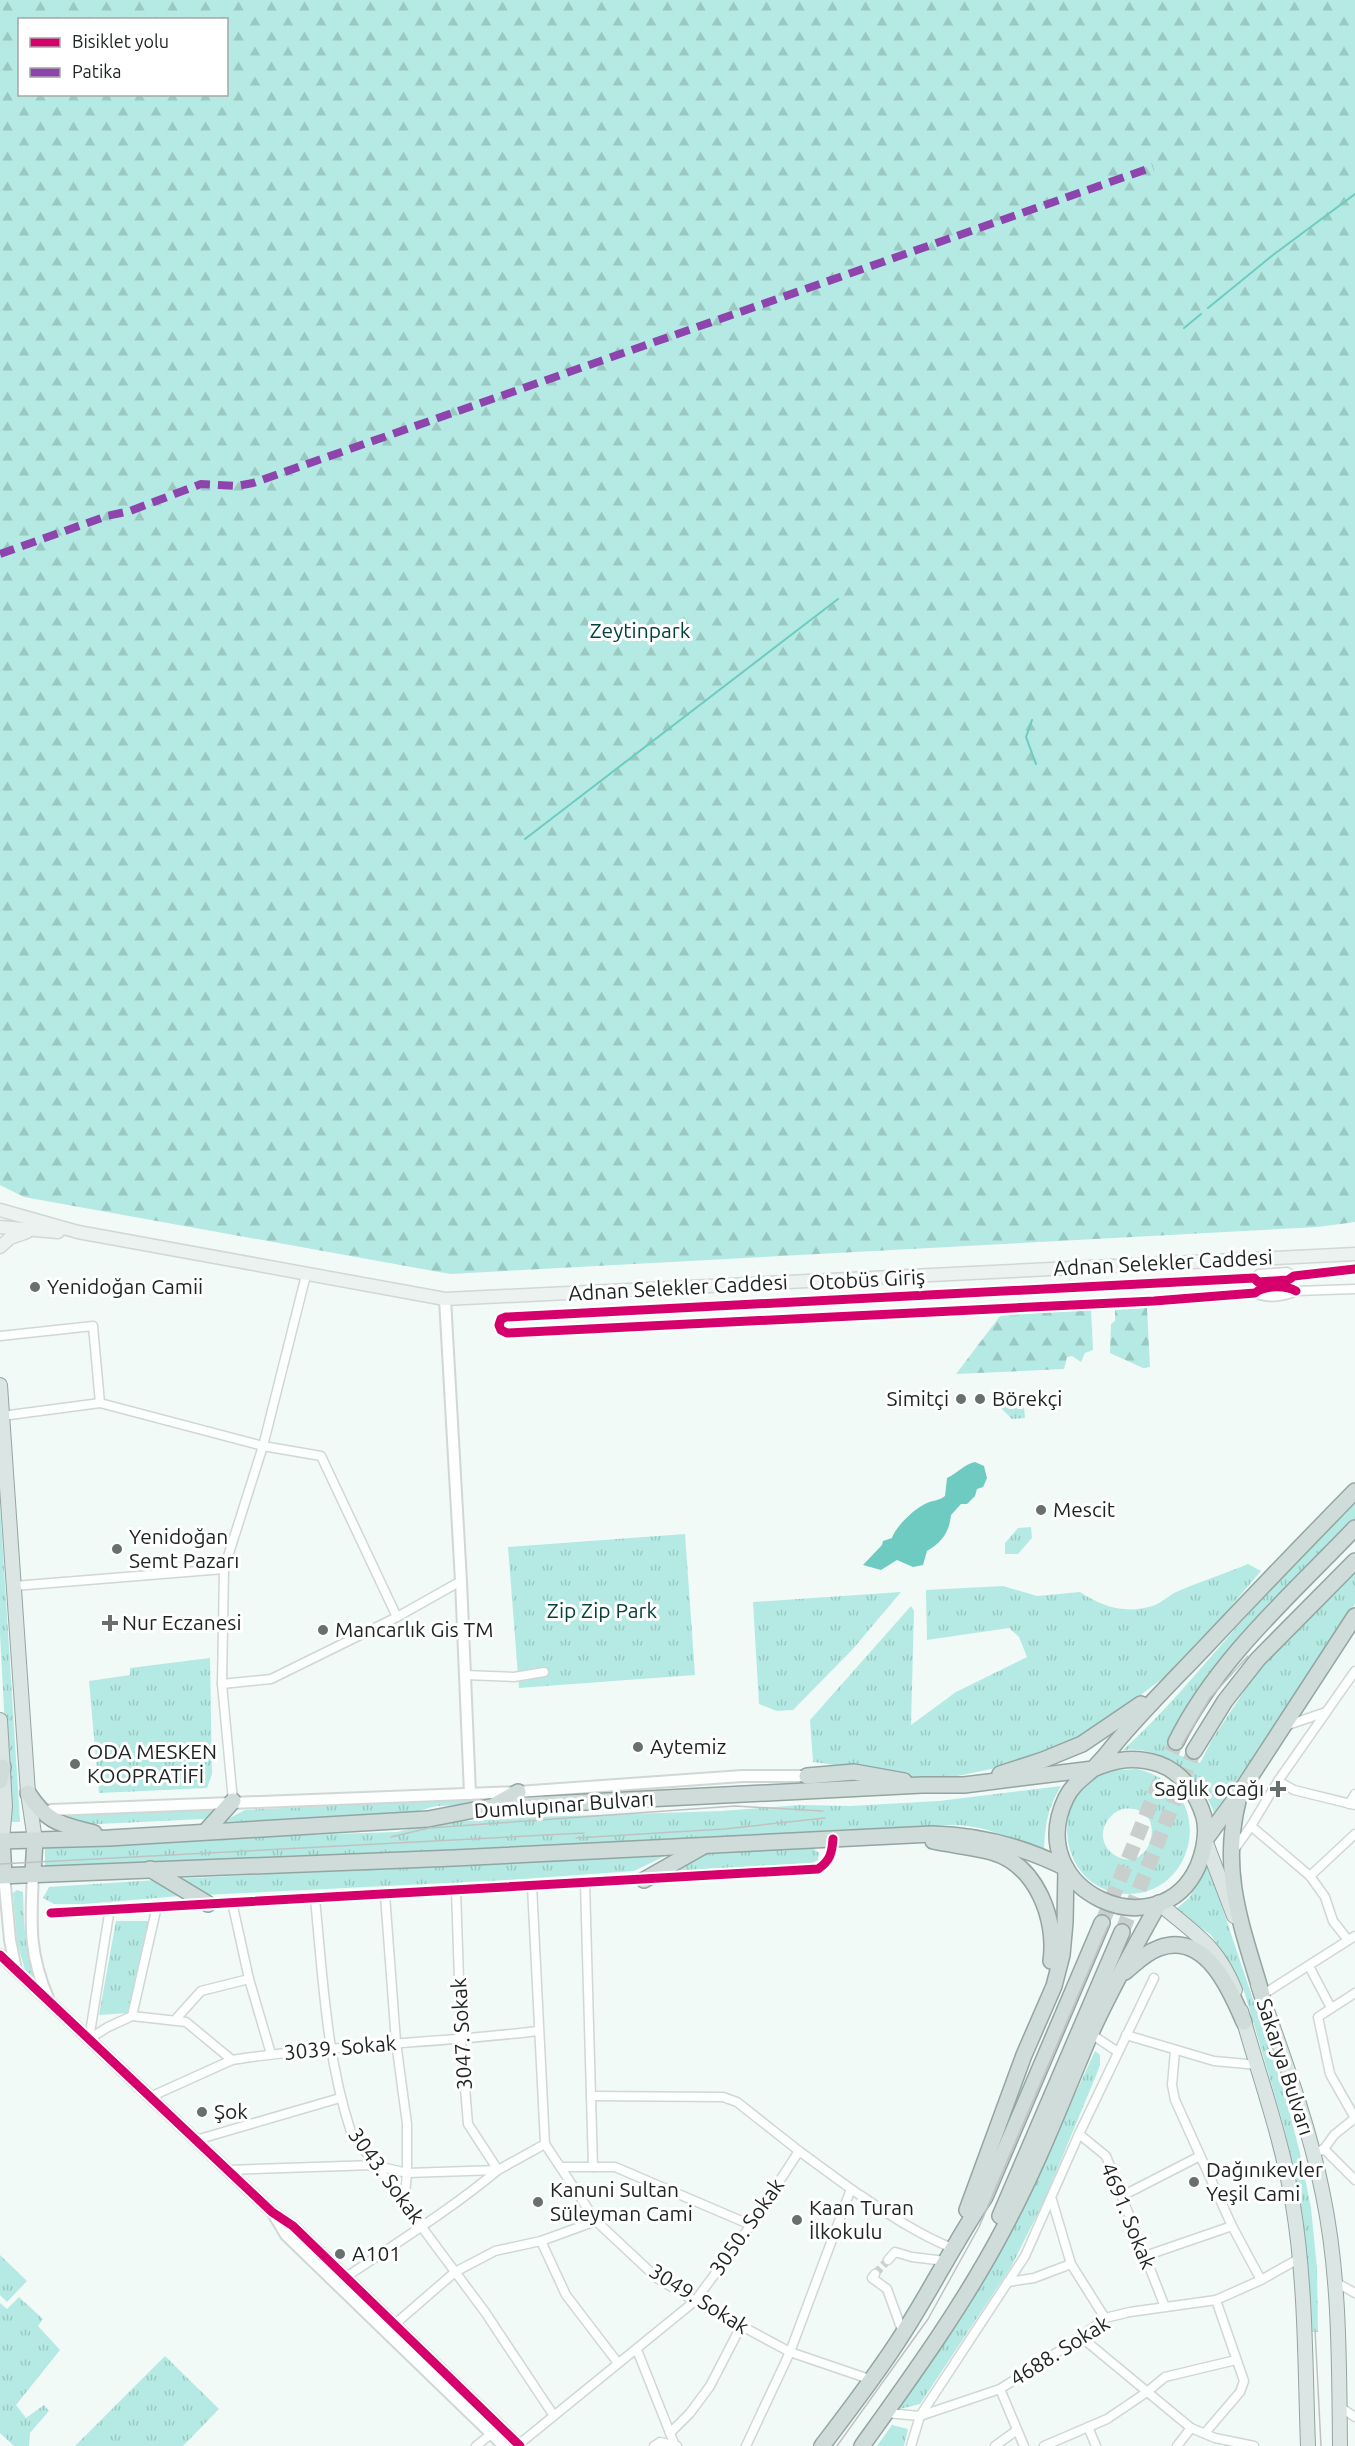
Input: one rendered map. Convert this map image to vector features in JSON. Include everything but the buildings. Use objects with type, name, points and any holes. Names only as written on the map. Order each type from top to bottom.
[{"type":"highway","points":[[1355,1491],[1166,1688],[1093,1769],[1078,1781],[1067,1796],[1060,1813],[1057,1832],[1059,1850],[1065,1868],[1078,1886],[1096,1899],[1116,1906],[1138,1908],[1159,1903],[1174,1895],[1191,1878],[1202,1856],[1206,1840],[1241,1791],[1355,1616]]},
{"type":"highway","points":[[1176,1742],[1188,1717],[1208,1688],[1244,1645],[1355,1528]]},
{"type":"highway","points":[[1194,1751],[1225,1701],[1258,1659],[1355,1561]]},
{"type":"highway","points":[[964,1785],[1043,1760],[1082,1744],[1166,1688]]},
{"type":"highway","points":[[1093,1769],[1110,1762],[1127,1759],[1145,1760],[1163,1766],[1178,1775],[1191,1788],[1202,1813],[1206,1840]]},
{"type":"highway","name":"Dumlupınar Bulvarı","points":[[1,1841],[109,1838],[428,1819],[490,1807],[922,1785],[964,1785],[1093,1769]]},
{"type":"highway","points":[[807,1776],[854,1772],[876,1774],[922,1785]]},
{"type":"highway","points":[[1241,1791],[1233,1821],[1230,1855],[1232,1878],[1238,1909],[1262,1995]]},
{"type":"highway","points":[[490,1807],[519,1792]]},
{"type":"highway","points":[[28,1793],[40,1812],[55,1822],[109,1838]]},
{"type":"highway","points":[[206,1831],[232,1801]]},
{"type":"highway","points":[[1,1841],[2,1875],[454,1858],[932,1834],[960,1834],[1004,1842],[1065,1868]]},
{"type":"highway","points":[[904,1836],[994,1852],[1015,1864],[1027,1877],[1041,1896],[1047,1912],[1053,1947],[1041,2017]]},
{"type":"highway","points":[[33,1873],[35,1840]]},
{"type":"highway","points":[[644,1880],[705,1846]]},
{"type":"highway","points":[[962,2231],[966,2212],[1024,2055],[1054,1986],[1062,1955],[1065,1922],[1065,1868]]},
{"type":"highway","points":[[150,1869],[208,1904]]},
{"type":"highway","points":[[862,2446],[966,2295],[1003,2230],[1037,2163],[1116,1980],[1159,1903]]},
{"type":"highway","points":[[822,2446],[872,2380],[903,2333],[984,2197],[1102,1923]]},
{"type":"highway","points":[[966,2295],[1122,1932]]},
{"type":"highway","points":[[1116,1980],[1145,1955],[1159,1948],[1182,1945],[1202,1955],[1221,1975],[1244,2022]]},
{"type":"main road","name":"Adnan Selekler Caddesi","points":[[0,1210],[78,1232],[445,1299],[1355,1254]]},
{"type":"main road","name":"Adnan Selekler Caddesi","points":[[0,1227],[31,1231],[78,1232]]},
{"type":"main road","name":"Adnan Selekler Caddesi","points":[[0,1247],[10,1238],[31,1231]]},
{"type":"main road","points":[[0,1385],[28,1793],[35,1840]]},
{"type":"main road","points":[[0,1720],[5,1817],[1,1841]]},
{"type":"main road","name":"Sakarya Bulvarı","points":[[1206,1840],[1319,2152],[1335,2282],[1340,2446]]},
{"type":"main road","name":"Sakarya Bulvarı","points":[[1159,1903],[1206,1941],[1227,1970],[1276,2125],[1285,2164],[1300,2258],[1308,2446]]},
{"type":"street","name":"Otobüs Giriş","points":[[1355,1269],[1294,1276],[1287,1272],[1259,1274],[1254,1278],[506,1317],[501,1319],[499,1325],[501,1330],[507,1332],[1154,1301],[1255,1293],[1261,1296],[1287,1295],[1296,1291],[1355,1289]]},
{"type":"street","points":[[232,1801],[222,1684],[224,1569],[264,1446],[306,1275]]},
{"type":"street","points":[[445,1299],[470,1794]]},
{"type":"street","points":[[0,1336],[93,1326],[100,1403]]},
{"type":"street","points":[[2,1416],[100,1403],[264,1446],[321,1456],[398,1617]]},
{"type":"street","points":[[14,1586],[224,1569]]},
{"type":"street","points":[[222,1684],[271,1679],[398,1617],[461,1581]]},
{"type":"street","points":[[1230,1855],[1251,1826],[1278,1780],[1355,1671]]},
{"type":"street","points":[[465,1675],[514,1677],[544,1672]]},
{"type":"street","points":[[1282,1728],[1326,1712]]},
{"type":"street","points":[[51,1810],[232,1801],[519,1792],[731,1776],[807,1776]]},
{"type":"street","points":[[1278,1780],[1294,1790],[1352,1805],[1355,1794]]},
{"type":"street","points":[[1251,1826],[1310,1876],[1325,1897],[1333,1921],[1351,1938],[1262,1995]]},
{"type":"street","points":[[1310,1876],[1355,1834]]},
{"type":"street","points":[[51,1913],[818,1869],[828,1861],[832,1854],[833,1839]]},
{"type":"street","points":[[33,1873],[30,1925],[34,1959],[51,2004]]},
{"type":"street","points":[[2,1875],[16,1971]]},
{"type":"street","points":[[585,1883],[593,2167]]},
{"type":"street","name":"3049. Sokak","points":[[532,1886],[538,2031],[546,2144],[596,2221],[657,2278],[695,2301],[790,2352],[872,2380]]},
{"type":"street","name":"3047. Sokak","points":[[456,1890],[461,2040],[468,2124],[498,2170]]},
{"type":"street","points":[[385,1895],[396,2042],[406,2124],[407,2173],[404,2205]]},
{"type":"street","name":"3043. Sokak","points":[[315,1899],[330,2049],[340,2098],[351,2132],[455,2272],[554,2416]]},
{"type":"street","points":[[232,1902],[249,1979],[272,2054]]},
{"type":"street","points":[[132,2016],[158,1906]]},
{"type":"street","points":[[89,2040],[110,1908]]},
{"type":"street","points":[[0,1926],[7,1911]]},
{"type":"street","points":[[0,1954],[272,2212],[293,2226],[518,2446]]},
{"type":"street","points":[[1309,1966],[1331,2008]]},
{"type":"street","points":[[911,2446],[920,2416],[1025,2256],[1052,2200],[1078,2134],[1154,1978]]},
{"type":"street","points":[[175,2020],[201,1991],[249,1979]]},
{"type":"street","points":[[1354,1994],[1318,2017],[1330,2074],[1355,2118],[1334,2135],[1319,2152],[1355,2180]]},
{"type":"street","points":[[89,2040],[132,2016],[175,2020],[186,2022],[232,2060]]},
{"type":"street","name":"3039. Sokak","points":[[150,2097],[232,2060],[396,2042],[461,2040],[538,2031]]},
{"type":"street","points":[[1091,2034],[1118,2052]]},
{"type":"street","points":[[1126,2035],[1214,2061],[1258,2065]]},
{"type":"street","points":[[1175,2051],[1172,2085],[1174,2100],[1232,2226],[1261,2280]]},
{"type":"street","points":[[591,2096],[723,2097],[737,2102],[851,2189],[948,2254]]},
{"type":"street","points":[[196,2140],[340,2098]]},
{"type":"street","name":"4691. Sokak","points":[[1078,2134],[1106,2156],[1165,2307]]},
{"type":"street","points":[[346,2277],[423,2228],[498,2170],[546,2144]]},
{"type":"street","name":"3050. Sokak","points":[[518,2446],[695,2301],[751,2225],[799,2151]]},
{"type":"street","points":[[1122,2196],[1200,2156]]},
{"type":"street","points":[[228,2170],[374,2165],[407,2173],[498,2170]]},
{"type":"street","points":[[561,2167],[615,2167],[751,2225]]},
{"type":"street","points":[[746,2446],[790,2352],[851,2189]]},
{"type":"street","points":[[1052,2200],[1071,2264],[1105,2318]]},
{"type":"street","points":[[272,2212],[286,2235],[504,2446]]},
{"type":"street","points":[[395,2324],[455,2272],[495,2251],[541,2241],[596,2221]]},
{"type":"street","points":[[1145,2256],[1232,2226]]},
{"type":"street","points":[[541,2241],[566,2295],[618,2363]]},
{"type":"street","points":[[888,2260],[895,2252],[912,2257],[948,2254]]},
{"type":"street","name":"4688. Sokak","points":[[886,2413],[920,2416],[1000,2388],[1081,2337],[1105,2318],[1216,2300],[1261,2280],[1300,2258]]},
{"type":"street","points":[[1008,2282],[1034,2278],[1071,2264]]},
{"type":"street","points":[[875,2274],[872,2278],[886,2289],[903,2333]]},
{"type":"street","points":[[1335,2282],[1355,2293]]},
{"type":"street","points":[[1205,2433],[1240,2392],[1244,2381],[1216,2300]]},
{"type":"street","points":[[670,2433],[710,2386],[741,2326]]},
{"type":"street","points":[[1081,2337],[1191,2428],[1254,2446]]},
{"type":"street","points":[[637,2350],[676,2445]]},
{"type":"street","points":[[1044,2446],[1107,2419],[1165,2377],[1236,2360]]},
{"type":"street","points":[[1000,2388],[1024,2446]]},
{"type":"street","points":[[1340,2407],[1355,2417]]},
{"type":"street","points":[[1088,2427],[1096,2446]]},
{"type":"street","points":[[1177,2446],[1191,2428]]},
{"type":"street","points":[[995,2446],[1017,2430]]},
{"type":"street","points":[[476,2446],[491,2434]]},
{"type":"street","points":[[654,2446],[660,2442],[676,2445]]},
{"type":"green space","name":"Zeytinpark","points":[[0,0],[1355,0],[1355,1222],[1318,1227],[450,1274],[24,1197],[0,1185]]},
{"type":"green space","points":[[1147,1308],[1150,1367],[1143,1368],[1110,1353],[1111,1324],[1115,1321],[1115,1310]]},
{"type":"green space","points":[[1091,1309],[1093,1350],[1085,1353],[1081,1362],[1072,1356],[1067,1357],[1064,1369],[956,1374],[1000,1316]]},
{"type":"green space","points":[[1009,1393],[1024,1407],[1025,1418],[1012,1419],[997,1404],[997,1394]]},
{"type":"green space","points":[[1355,1502],[1355,1520],[1213,1671],[1193,1697],[1165,1750],[1200,1763],[1213,1738],[1261,1666],[1355,1570],[1355,1604],[1286,1711],[1214,1813],[1200,1787],[1179,1766],[1152,1753],[1123,1750],[1167,1706],[1264,1596]]},
{"type":"green space","points":[[0,1505],[20,1822],[10,1822],[0,1634]]},
{"type":"green space","points":[[1031,1527],[1032,1538],[1018,1554],[1005,1554],[1005,1543],[1018,1528]]},
{"type":"green space","name":"Zip Zip Park","points":[[685,1534],[695,1675],[519,1688],[508,1547]]},
{"type":"green space","points":[[1248,1564],[1261,1571],[1215,1625],[1167,1675],[1103,1724],[1071,1742],[996,1768],[924,1783],[900,1774],[813,1762],[810,1720],[911,1606],[914,1611],[911,1725],[956,1692],[1027,1657],[1019,1637],[1009,1628],[927,1640],[926,1590],[1003,1586],[1037,1596],[1080,1592],[1106,1605],[1135,1609],[1155,1605],[1192,1585]]},
{"type":"green space","points":[[901,1592],[852,1650],[793,1710],[777,1711],[759,1704],[753,1602]]},
{"type":"green space","points":[[210,1658],[212,1774],[207,1788],[99,1793],[89,1681],[130,1675],[130,1668]]},
{"type":"green space","points":[[1137,1769],[1164,1781],[1181,1799],[1189,1820],[1188,1843],[1180,1865],[1165,1882],[1144,1892],[1117,1893],[1097,1886],[1082,1873],[1072,1856],[1068,1837],[1068,1817],[1075,1799],[1087,1784],[1105,1773]],"holes":[[[1122,1809],[1138,1810],[1147,1817],[1152,1827],[1151,1839],[1146,1850],[1138,1857],[1126,1860],[1113,1854],[1107,1848],[1104,1842],[1104,1829],[1115,1812]]]},
{"type":"green space","points":[[1061,1786],[1048,1818],[1044,1853],[988,1830],[950,1825],[615,1843],[45,1868],[45,1846],[175,1839],[397,1832],[433,1823],[534,1817],[939,1801]]},
{"type":"green space","points":[[504,1797],[496,1804],[436,1806],[411,1813],[222,1822],[245,1810]]},
{"type":"green space","points":[[219,1809],[204,1819],[78,1825],[56,1813]]},
{"type":"green space","points":[[808,1848],[819,1853],[818,1860],[813,1863],[671,1871],[703,1853]]},
{"type":"green space","points":[[671,1853],[634,1871],[508,1880],[204,1895],[175,1879]]},
{"type":"green space","points":[[1208,1865],[1285,2095],[1300,2153],[1311,2208],[1317,2268],[1318,2332],[1308,2332],[1295,2175],[1284,2127],[1245,1994],[1228,1959],[1211,1935],[1176,1909],[1189,1898]]},
{"type":"green space","points":[[156,1880],[180,1896],[84,1904],[54,1904],[43,1898],[49,1887]]},
{"type":"green space","points":[[17,1890],[23,1892],[28,1953],[39,1988],[25,1970],[17,1942],[13,1893]]},
{"type":"green space","points":[[116,1921],[150,1921],[128,2013],[99,2015]]},
{"type":"green space","points":[[1095,2051],[1100,2055],[1100,2065],[1095,2078],[1044,2201],[1011,2267],[920,2404],[896,2410],[952,2332],[981,2283],[1050,2149]]},
{"type":"green space","points":[[0,2255],[27,2281],[7,2302],[0,2295]]},
{"type":"green space","points":[[19,2297],[43,2319],[38,2326],[60,2350],[16,2405],[26,2418],[44,2405],[49,2411],[30,2433],[29,2446],[14,2446],[0,2433],[0,2303],[7,2309]]},
{"type":"green space","points":[[165,2356],[219,2409],[183,2446],[75,2446]]},
{"type":"green space","points":[[892,2425],[908,2429],[904,2446],[877,2446]]},
{"type":"shaded area","points":[[975,1462],[984,1466],[987,1478],[983,1487],[977,1489],[975,1496],[967,1504],[961,1504],[951,1515],[949,1527],[941,1540],[927,1551],[923,1565],[913,1567],[897,1560],[881,1570],[863,1565],[883,1541],[892,1538],[901,1523],[912,1513],[922,1505],[945,1496],[947,1478]]},
{"type":"waterway","points":[[1208,308],[1273,255],[1355,194]]},
{"type":"waterway","points":[[1184,328],[1201,314]]},
{"type":"waterway","points":[[525,839],[838,599]]},
{"type":"waterway","points":[[1032,720],[1026,737],[1036,764]]},
{"type":"tunnel","points":[[1102,1923],[1176,1742]]},
{"type":"tunnel","points":[[1122,1932],[1194,1751]]},
{"type":"tunnel","points":[[875,2274],[888,2260]]},
{"type":"tram line","points":[[1182,1745],[1210,1698],[1248,1656]]},
{"type":"tram line","points":[[391,1837],[429,1828],[735,1806],[823,1811]]},
{"type":"tram line","points":[[576,1838],[724,1829],[825,1818]]},
{"type":"tram line","points":[[0,1864],[584,1833]]},
{"type":"tram line","points":[[837,2446],[928,2319],[979,2227],[1108,1926]]},
{"type":"tram line","points":[[1315,2329],[1321,2446]]},
{"type":"marked path","points":[[0,554],[107,516],[130,511],[201,484],[237,486],[253,483],[1153,167]]},
{"type":"cycle path","points":[[1296,1291],[1275,1287],[1264,1288],[1255,1293],[1154,1301],[507,1333],[501,1330],[499,1325],[501,1319],[506,1317],[1254,1278],[1258,1282],[1288,1280],[1294,1276],[1355,1269]]},
{"type":"cycle path","points":[[51,1913],[818,1869],[830,1856],[833,1839]]},
{"type":"cycle path","points":[[0,1955],[272,2212],[293,2226],[520,2446]]},
{"type":"place","name":"Yenidoğan Camii","points":[[35,1287]]},
{"type":"place","name":"Simitçi","points":[[961,1399]]},
{"type":"place","name":"Börekçi","points":[[980,1399]]},
{"type":"place","name":"Mescit","points":[[1041,1510]]},
{"type":"place","name":"Yenidoğan Semt Pazarı","points":[[117,1549]]},
{"type":"place","name":"Nur Eczanesi","points":[[110,1623]]},
{"type":"place","name":"Mancarlık Gis TM","points":[[323,1630]]},
{"type":"place","name":"Aytemiz","points":[[638,1747]]},
{"type":"place","name":"ODA MESKEN KOOPRATİFİ","points":[[75,1764]]},
{"type":"place","name":"Sağlık ocağı","points":[[1278,1789]]},
{"type":"place","name":"Şok","points":[[202,2112]]},
{"type":"place","name":"Dağınıkevler Yeşil Cami","points":[[1194,2182]]},
{"type":"place","name":"Kanuni Sultan Süleyman Cami","points":[[538,2202]]},
{"type":"place","name":"Kaan Turan İlkokulu","points":[[797,2220]]},
{"type":"place","name":"A101","points":[[340,2254]]}]
